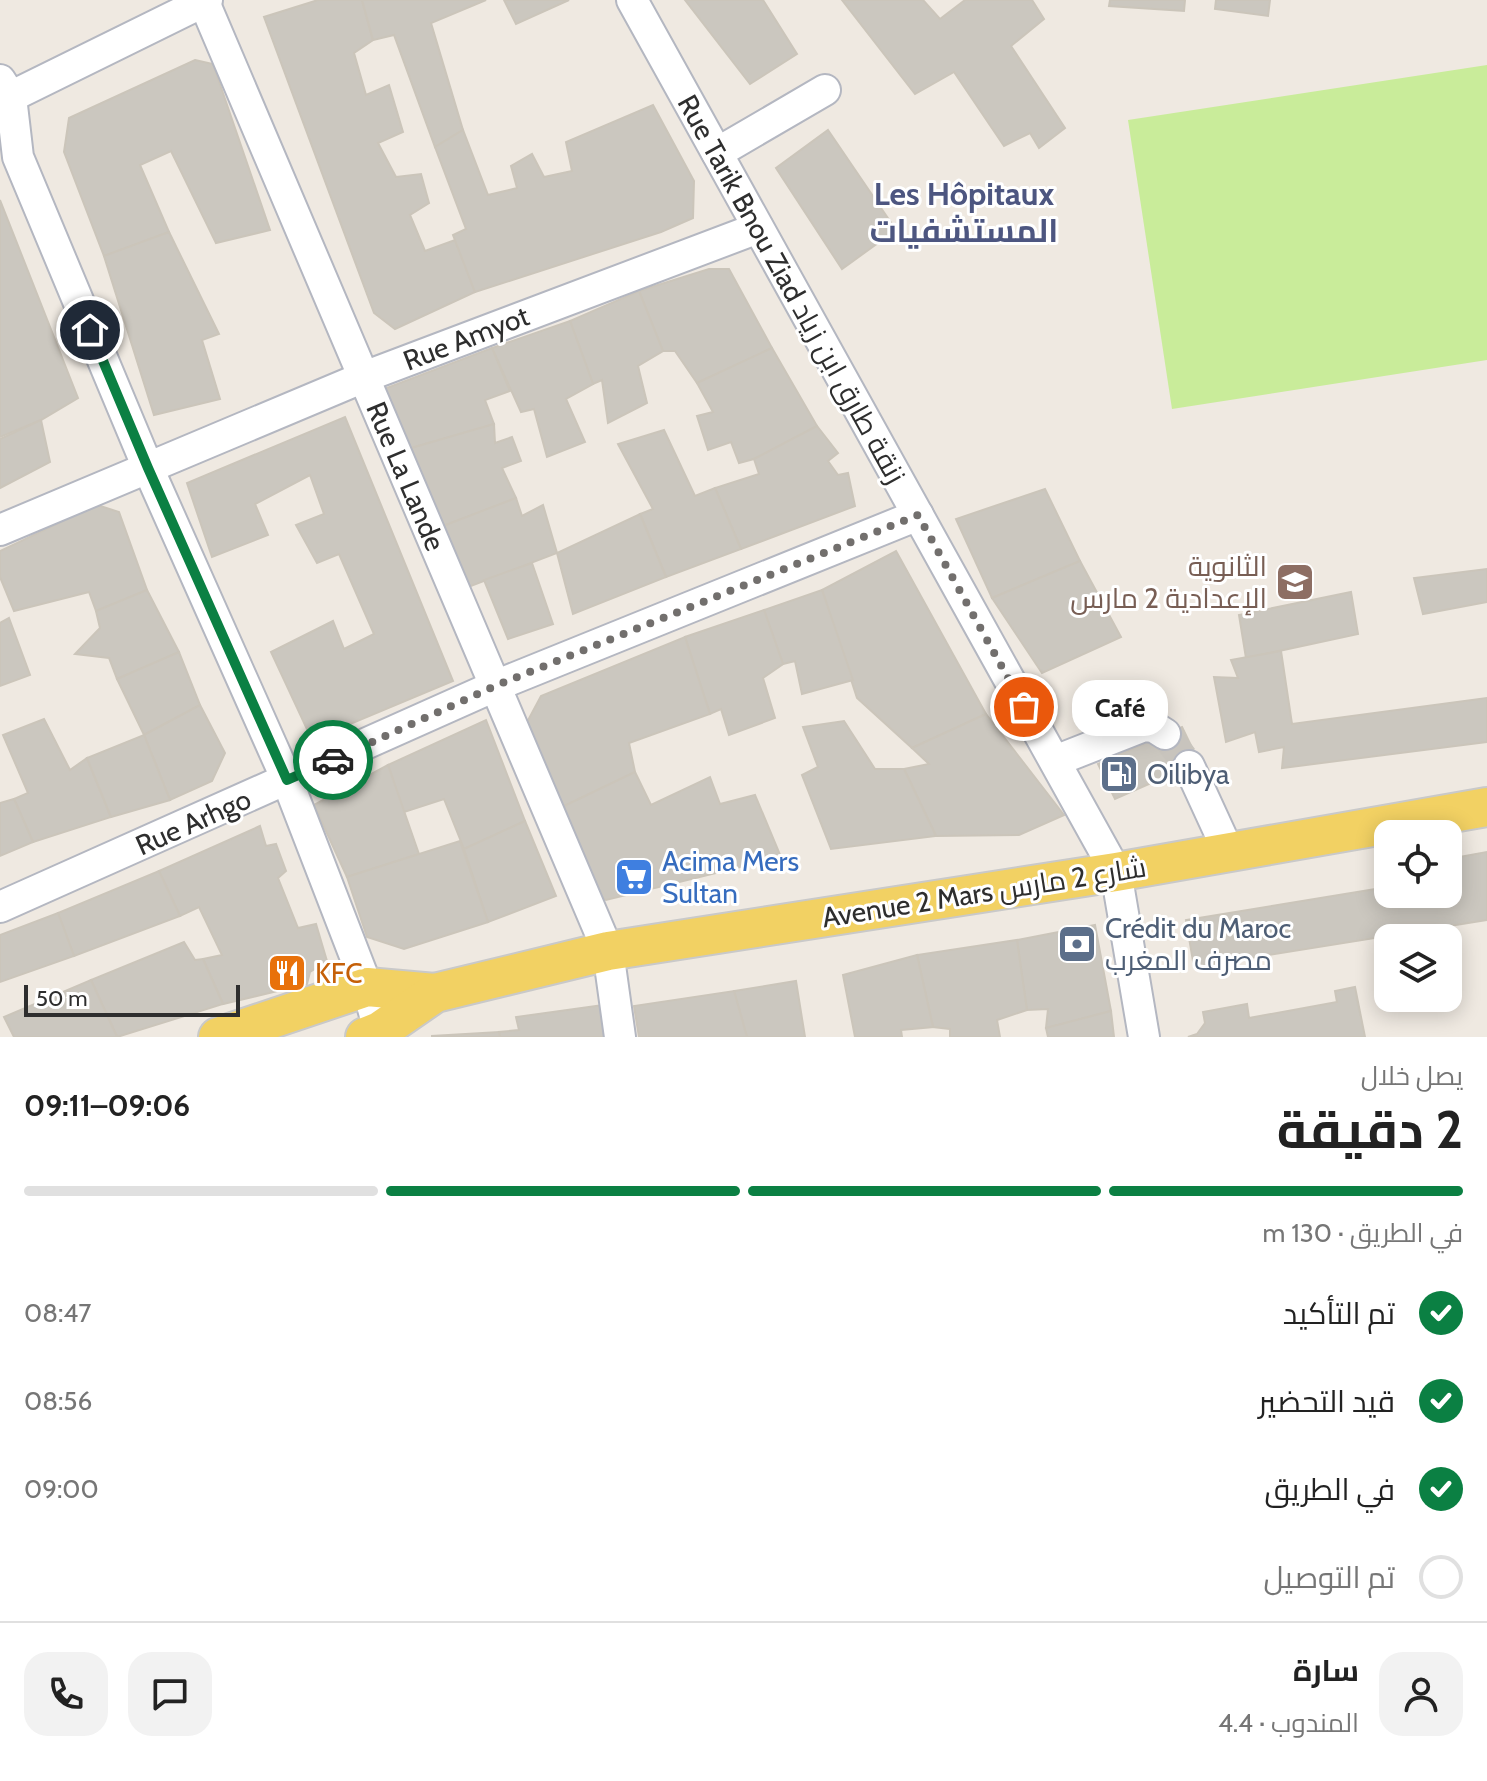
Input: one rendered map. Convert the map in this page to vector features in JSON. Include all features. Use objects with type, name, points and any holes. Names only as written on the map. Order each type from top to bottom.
[{"type":"main road","name":"Avenue 2 Mars شارع 2 مارس","points":[[218,1037],[367,987],[435,993],[608,951],[1116,872],[1487,807]]},
{"type":"main road","name":"Avenue 2 Mars شارع 2 مارس","points":[[375,1035],[435,993]]},
{"type":"street","name":"Rue Tarik Bnou Ziad زنقة طارق ابن زياد","points":[[632,0],[1116,872],[1144,1037]]},
{"type":"street","points":[[206,1],[4,93],[9,149],[287,780],[367,987],[375,1035]]},
{"type":"street","name":"Rue La Lande","points":[[206,1],[608,951],[620,1037]]},
{"type":"street","points":[[717,153],[825,90]]},
{"type":"street","name":"Rue Amyot","points":[[0,530],[364,377],[758,228]]},
{"type":"street","name":"Rue Arhgo","points":[[0,907],[495,686],[918,515]]},
{"type":"street","points":[[1055,761],[1144,726],[1154,727],[1165,734]]},
{"type":"street","points":[[1189,766],[1229,853]]},
{"type":"green space","points":[[1487,65],[1487,360],[1172,409],[1128,120]]},
{"type":"building","points":[[318,0],[362,0],[373,40],[354,53],[366,95],[389,85],[403,132],[378,143],[396,177],[421,174],[429,203],[410,215],[425,251],[455,240],[475,292],[395,329],[374,313],[264,17]]},
{"type":"building","points":[[362,0],[486,0],[431,23],[463,130],[435,147],[394,35],[373,40]]},
{"type":"building","points":[[504,0],[569,0],[516,24]]},
{"type":"building","points":[[685,0],[763,0],[797,54],[750,84]]},
{"type":"building","points":[[842,0],[923,0],[940,19],[965,0],[1032,0],[1044,19],[1011,46],[1065,128],[1039,148],[1030,133],[1004,146],[954,72],[915,94]]},
{"type":"building","points":[[1110,0],[1185,0],[1184,11],[1109,6]]},
{"type":"building","points":[[1216,0],[1270,0],[1268,16],[1215,9]]},
{"type":"building","points":[[195,60],[213,64],[270,230],[216,243],[171,151],[140,165],[169,232],[104,256],[64,152],[69,118]]},
{"type":"building","points":[[653,105],[694,181],[693,218],[661,232],[475,292],[453,235],[466,229],[435,147],[463,130],[488,195],[517,188],[511,166],[532,154],[544,177],[572,171],[566,142]]},
{"type":"building","points":[[828,130],[896,230],[842,269],[776,168]]},
{"type":"building","points":[[0,200],[78,398],[41,420],[0,437]]},
{"type":"building","points":[[169,232],[219,334],[202,340],[220,399],[154,415],[104,256]]},
{"type":"building","points":[[709,269],[729,269],[772,348],[697,383],[675,351],[663,351],[639,291]]},
{"type":"building","points":[[639,291],[663,351],[638,366],[647,403],[608,423],[602,380],[593,384],[570,321]]},
{"type":"building","points":[[570,321],[593,384],[566,399],[585,442],[547,457],[534,409],[521,412],[492,348]]},
{"type":"building","points":[[492,348],[510,391],[485,400],[494,424],[408,449],[384,389]]},
{"type":"building","points":[[772,348],[817,426],[754,459],[739,463],[731,442],[708,450],[697,416],[713,412],[697,383]]},
{"type":"building","points":[[345,417],[453,681],[312,740],[271,652],[333,621],[344,649],[374,634],[339,554],[317,563],[296,525],[324,514],[310,475],[255,504],[268,535],[212,557],[187,483]]},
{"type":"building","points":[[41,420],[50,462],[0,488],[0,439]]},
{"type":"building","points":[[494,424],[495,443],[512,437],[521,461],[502,468],[516,498],[438,528],[408,449]]},
{"type":"building","points":[[817,426],[838,453],[828,461],[838,475],[848,473],[855,506],[741,549],[715,488],[759,474],[754,459]]},
{"type":"building","points":[[664,430],[695,496],[715,488],[741,549],[666,577],[640,514],[653,509],[618,444]]},
{"type":"building","points":[[1045,489],[1080,561],[992,598],[956,519]]},
{"type":"building","points":[[516,498],[522,516],[543,505],[557,553],[463,589],[438,528]]},
{"type":"building","points":[[97,505],[119,512],[147,590],[96,611],[89,592],[14,611],[0,577],[0,551]]},
{"type":"building","points":[[640,514],[666,577],[573,614],[557,553]]},
{"type":"building","points":[[896,551],[986,714],[912,748],[857,698],[822,590]]},
{"type":"building","points":[[1080,561],[1121,637],[1042,673],[992,598]]},
{"type":"building","points":[[532,563],[553,624],[508,639],[484,580]]},
{"type":"building","points":[[1487,569],[1487,602],[1423,614],[1414,578]]},
{"type":"building","points":[[147,590],[179,652],[117,679],[109,658],[75,654],[100,628],[96,611]]},
{"type":"building","points":[[822,590],[853,680],[802,694],[795,661],[783,664],[764,610]]},
{"type":"building","points":[[1351,592],[1358,634],[1246,658],[1239,615]]},
{"type":"building","points":[[764,610],[783,664],[763,678],[775,718],[729,735],[721,709],[710,714],[685,637]]},
{"type":"building","points":[[9,618],[30,675],[0,686],[0,623]]},
{"type":"building","points":[[685,637],[710,714],[629,743],[635,772],[558,809],[526,724],[541,696]]},
{"type":"building","points":[[1281,651],[1292,724],[1487,698],[1487,742],[1282,768],[1284,747],[1259,752],[1255,732],[1226,742],[1214,677],[1238,678],[1231,660]]},
{"type":"building","points":[[179,652],[200,705],[144,735],[117,679]]},
{"type":"building","points":[[200,705],[225,753],[212,781],[170,800],[144,735]]},
{"type":"building","points":[[986,714],[1064,815],[1019,835],[936,836],[904,769],[929,764],[912,748]]},
{"type":"building","points":[[44,719],[70,770],[87,758],[111,817],[33,842],[14,799],[28,793],[3,735]]},
{"type":"building","points":[[486,720],[525,821],[464,849],[444,799],[404,812],[388,765]]},
{"type":"building","points":[[844,721],[875,769],[904,769],[936,836],[831,849],[802,775],[818,767],[803,727]]},
{"type":"building","points":[[1182,727],[1199,762],[1115,799],[1098,764]]},
{"type":"building","points":[[144,735],[170,800],[111,817],[87,758]]},
{"type":"building","points":[[388,765],[419,854],[347,877],[314,805]]},
{"type":"building","points":[[635,772],[651,805],[710,777],[720,804],[755,795],[781,857],[606,900],[592,891],[558,809]]},
{"type":"building","points":[[14,799],[33,842],[0,856],[0,803]]},
{"type":"building","points":[[525,821],[556,896],[488,922],[464,849]]},
{"type":"building","points":[[260,826],[266,846],[276,844],[286,871],[278,878],[298,928],[316,924],[327,961],[310,972],[307,984],[223,1004],[203,959],[222,955],[199,907],[180,916],[159,871]]},
{"type":"building","points":[[460,841],[488,922],[404,949],[367,937],[347,877]]},
{"type":"building","points":[[1487,852],[1487,920],[1462,924],[1374,924],[1374,938],[1194,967],[1186,920],[1374,889],[1374,908],[1462,908],[1462,856]]},
{"type":"building","points":[[159,871],[180,916],[74,956],[58,913]]},
{"type":"building","points":[[58,913],[74,956],[0,982],[0,935]]},
{"type":"building","points":[[1095,925],[1111,1011],[1046,1028],[1048,1009],[1027,1010],[1017,940]]},
{"type":"building","points":[[1017,940],[1027,1010],[997,1020],[1000,1037],[950,1037],[950,1029],[933,1027],[917,955]]},
{"type":"building","points":[[184,942],[195,960],[203,959],[223,1004],[117,1037],[91,980]]},
{"type":"building","points":[[917,955],[933,1027],[901,1030],[902,1037],[855,1037],[843,975]]},
{"type":"building","points":[[91,980],[117,1037],[14,1037],[4,1017]]},
{"type":"building","points":[[796,981],[805,1037],[747,1037],[734,991]]},
{"type":"building","points":[[1355,987],[1365,1037],[1188,1037],[1197,1034],[1205,1023],[1203,1012],[1247,1004],[1249,1018],[1337,1002],[1335,991]]},
{"type":"building","points":[[734,991],[747,1037],[639,1037],[634,1006]]},
{"type":"building","points":[[604,1005],[607,1037],[500,1037],[499,1032],[519,1030],[516,1017]]},
{"type":"building","points":[[1111,1011],[1114,1037],[1048,1037],[1046,1028]]},
{"type":"building","points":[[499,1032],[500,1037],[432,1037],[432,1036]]},
{"type":"tunnel","points":[[1165,734],[1189,766]]},
{"type":"way so far","points":[[333,760],[495,686],[918,515],[1024,707]]},
{"type":"place","name":"الثانوية الإعدادية 2 مارس","points":[[1295,582]]},
{"type":"place","name":"Café","points":[[1024,707]]},
{"type":"place","name":"Oilibya","points":[[1119,774]]},
{"type":"place","name":"Acima Mers Sultan","points":[[634,877]]},
{"type":"place","name":"Crédit du Maroc مصرف المغرب","points":[[1077,944]]},
{"type":"place","name":"KFC","points":[[287,973]]},
{"type":"district","name":"Les Hôpitaux المستشفيات","points":[[964,212]]},
{"type":"route","points":[[90,330],[287,780],[333,760]]}]
